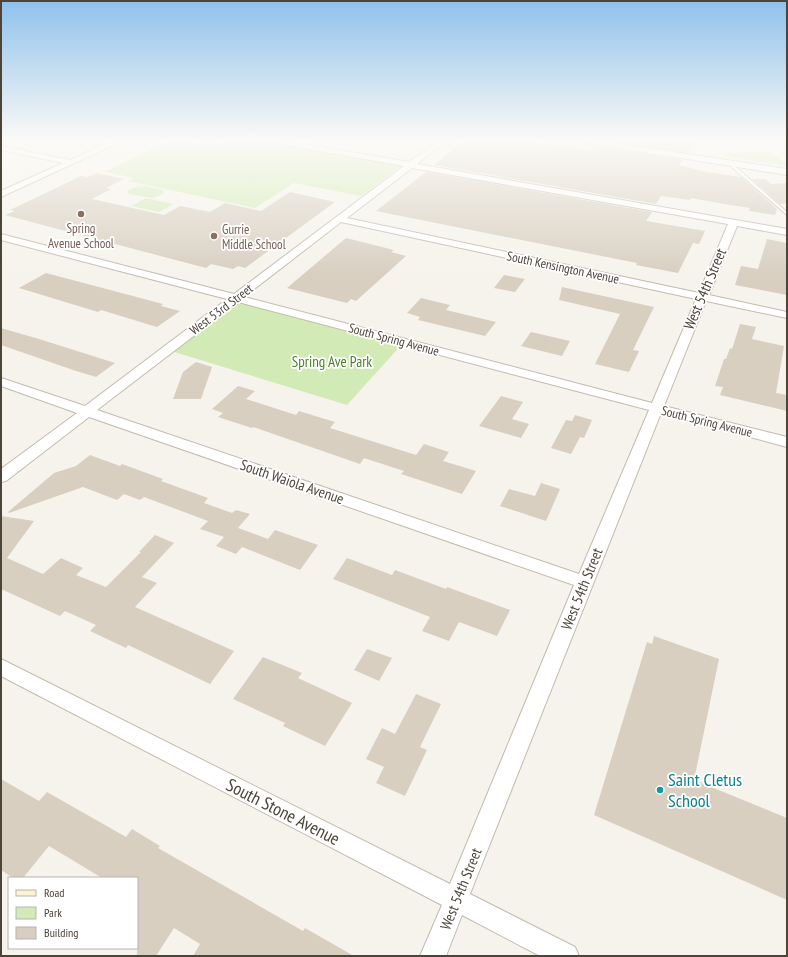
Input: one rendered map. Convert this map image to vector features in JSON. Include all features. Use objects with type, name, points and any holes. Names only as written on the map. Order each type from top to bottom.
[{"type":"street","points":[[1,194],[19,186]]},
{"type":"street","name":"West 53rd Street","points":[[1,477],[383,186]]},
{"type":"street","points":[[529,186],[787,232]]},
{"type":"street","name":"South Kensington Avenue","points":[[339,219],[787,314]]},
{"type":"street","name":"West 54th Street","points":[[433,956],[701,296],[733,223]]},
{"type":"street","name":"South Spring Avenue","points":[[1,237],[787,442]]},
{"type":"street","name":"South Waiola Avenue","points":[[1,382],[584,582]]},
{"type":"street","name":"South Stone Avenue","points":[[1,667],[566,956]]},
{"type":"lane","points":[[754,186],[787,214]]},
{"type":"lane","points":[[778,207],[787,206]]},
{"type":"green space","points":[[144,186],[163,190],[164,194],[152,198],[129,194],[127,191],[135,187]]},
{"type":"green space","points":[[150,186],[290,186],[255,208]]},
{"type":"green space","points":[[308,186],[375,186],[361,196]]},
{"type":"green space","points":[[146,198],[173,204],[159,212],[131,206]]},
{"type":"green space","name":"Spring Ave Park","points":[[238,299],[403,343],[347,405],[171,351]]},
{"type":"building","name":"Gurrie Middle School","points":[[61,186],[111,186],[106,188],[111,189],[92,199],[164,215],[180,206],[210,212],[225,203],[261,211],[290,192],[335,202],[245,268],[238,266],[233,269],[211,264],[206,268],[5,215],[15,211],[10,210]]},
{"type":"building","points":[[408,186],[503,186],[652,212],[646,221],[705,231],[699,244],[693,243],[678,273],[636,265],[637,263],[376,211]]},
{"type":"building","points":[[552,186],[751,186],[777,209],[775,215],[749,211],[750,208],[691,198],[690,200],[661,196],[656,204]]},
{"type":"building","points":[[759,186],[787,186],[787,203],[780,204]]},
{"type":"building","points":[[346,238],[394,250],[391,252],[406,256],[356,301],[351,299],[347,303],[287,288]]},
{"type":"building","points":[[767,239],[787,243],[787,295],[735,285],[741,266],[758,269]]},
{"type":"building","points":[[46,273],[163,304],[161,306],[180,311],[157,327],[101,310],[98,312],[19,288]]},
{"type":"building","points":[[504,275],[525,279],[515,292],[494,288]]},
{"type":"building","points":[[562,287],[654,307],[633,350],[639,351],[629,372],[595,364],[620,314],[559,300]]},
{"type":"building","points":[[421,298],[450,305],[446,310],[496,322],[485,336],[418,320],[420,317],[407,313]]},
{"type":"building","points":[[740,324],[756,327],[752,339],[784,346],[776,393],[787,395],[787,411],[720,395],[723,387],[715,386],[724,359],[726,359],[730,348],[732,349]]},
{"type":"building","points":[[1,328],[115,363],[96,377],[76,371],[1,345]]},
{"type":"building","points":[[531,332],[570,341],[562,356],[521,346]]},
{"type":"building","points":[[196,362],[212,367],[201,399],[173,399],[183,372]]},
{"type":"building","points":[[238,386],[255,391],[246,399],[296,415],[299,411],[335,422],[330,428],[416,455],[424,444],[449,452],[443,461],[476,471],[462,494],[401,474],[404,471],[364,458],[360,464],[253,427],[252,428],[218,417],[223,413],[212,409]]},
{"type":"building","points":[[501,396],[523,402],[512,419],[529,424],[521,438],[479,426]]},
{"type":"building","points":[[575,415],[592,420],[584,438],[580,437],[571,454],[551,448],[566,420],[572,421]]},
{"type":"building","points":[[90,455],[120,466],[122,464],[163,479],[161,481],[208,498],[204,503],[232,513],[236,510],[250,514],[238,528],[268,539],[275,530],[318,545],[300,570],[242,547],[236,554],[216,546],[224,537],[200,529],[208,521],[144,497],[140,500],[124,494],[117,500],[83,487],[9,513],[8,512],[54,473],[76,466]]},
{"type":"building","points":[[541,483],[560,489],[546,521],[500,506],[509,489],[535,496]]},
{"type":"building","points":[[1,516],[34,521],[7,558],[43,574],[61,558],[83,568],[76,575],[106,587],[141,552],[139,552],[155,535],[174,543],[142,577],[157,583],[135,607],[234,651],[210,684],[128,645],[126,648],[90,631],[96,625],[65,611],[60,616],[1,589]]},
{"type":"building","points":[[347,558],[392,575],[395,570],[510,610],[497,636],[459,622],[449,641],[422,631],[430,617],[333,579]]},
{"type":"building","name":"Saint Cletus School","points":[[654,636],[719,659],[694,780],[787,818],[787,900],[594,815],[647,642],[652,644]]},
{"type":"building","points":[[367,649],[392,658],[379,681],[354,670]]},
{"type":"building","points":[[263,657],[302,673],[298,678],[352,703],[325,746],[283,726],[285,723],[233,699]]},
{"type":"building","points":[[416,694],[441,704],[420,747],[427,750],[405,796],[376,783],[384,767],[366,759],[382,728],[395,734]]},
{"type":"building","points":[[1,779],[39,801],[47,792],[126,837],[132,829],[160,846],[158,848],[303,931],[305,928],[354,956],[193,956],[200,944],[174,928],[156,956],[137,956],[138,877],[100,877],[49,846],[24,877],[12,877],[1,870]]},
{"type":"place","name":"Spring Avenue School","points":[[81,214]]},
{"type":"place","name":"Gurrie Middle School","points":[[214,236]]},
{"type":"place","name":"Saint Cletus School","points":[[660,790]]}]
